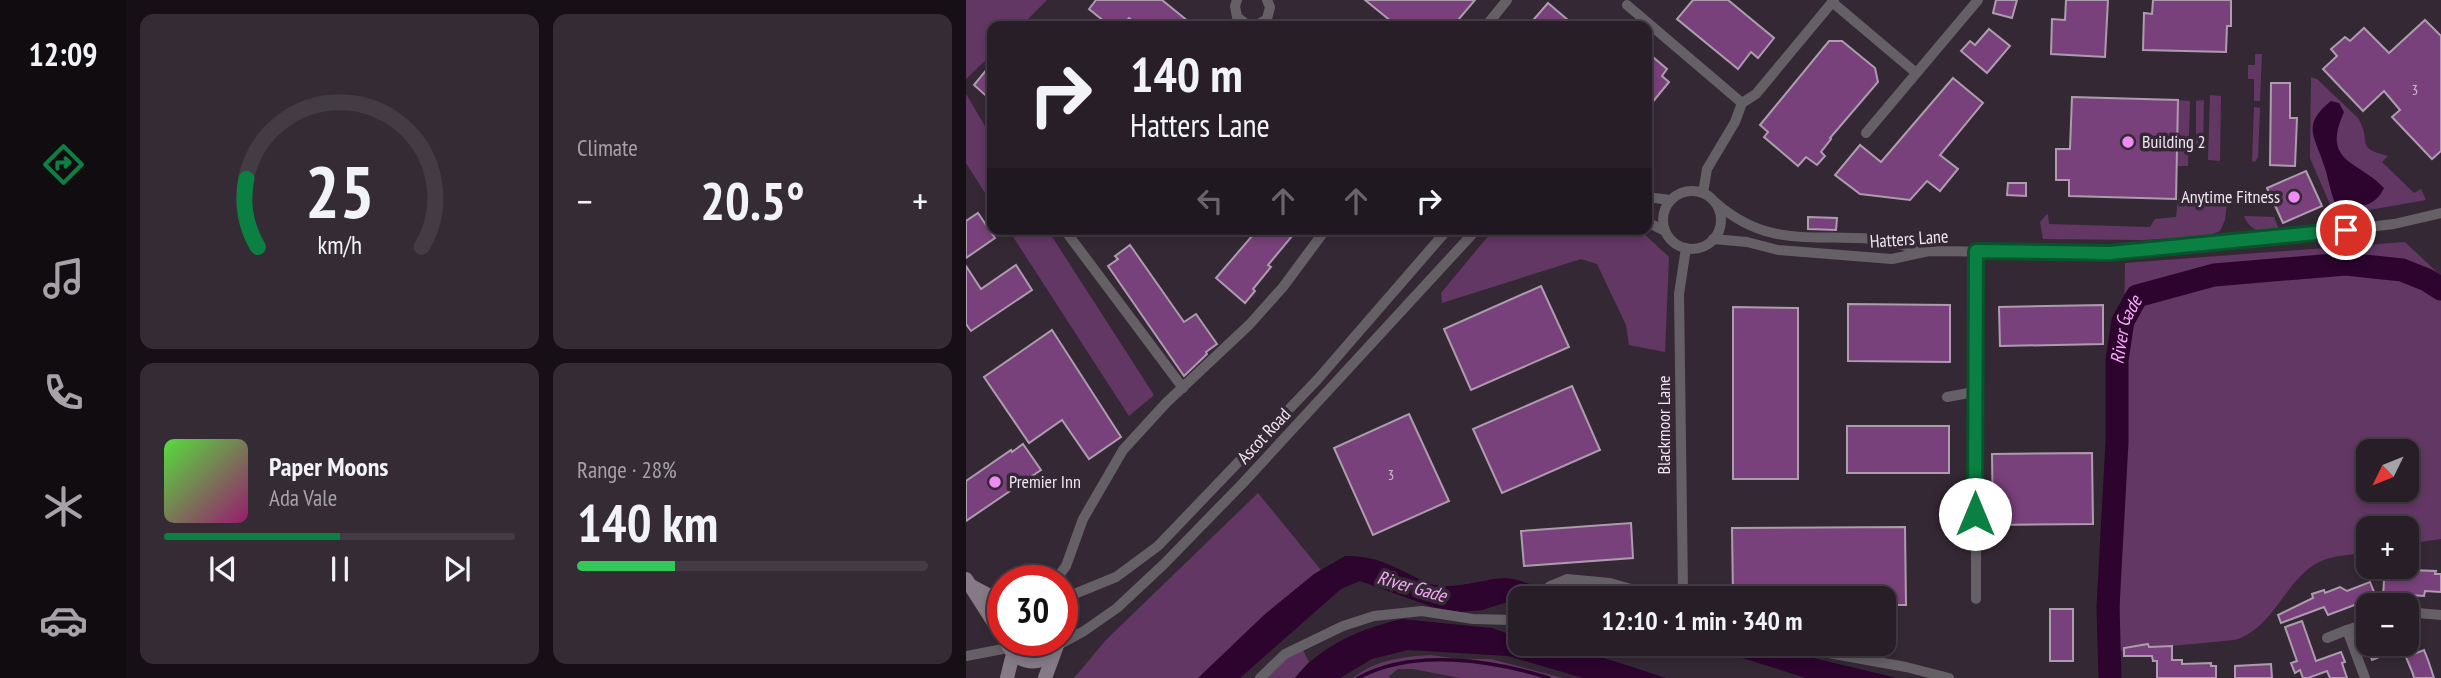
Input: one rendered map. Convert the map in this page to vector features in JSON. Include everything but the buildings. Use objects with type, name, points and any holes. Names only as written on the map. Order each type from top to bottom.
[{"type":"street","points":[[1237,0],[1235,12],[1242,21]]},
{"type":"street","points":[[1268,0],[1270,21]]},
{"type":"street","points":[[1490,21],[1507,0]]},
{"type":"street","points":[[1866,133],[1978,0]]},
{"type":"street","points":[[1703,192],[1707,169],[1735,122],[1742,103],[1756,94],[1833,1],[1916,72]]},
{"type":"street","points":[[1628,5],[1647,21]]},
{"type":"street","points":[[1652,26],[1742,103]]},
{"type":"street","points":[[1716,203],[1721,219],[1713,239],[1704,246],[1686,248],[1672,242],[1665,231],[1663,215],[1670,200],[1685,191],[1703,192],[1734,218],[1775,235],[1800,239],[1873,239],[1929,251]]},
{"type":"street","points":[[1652,198],[1670,200]]},
{"type":"street","name":"Hatters Lane","points":[[1713,239],[1747,242],[1778,250],[1892,259],[1929,251],[2110,253],[2346,230],[2394,224],[2441,213]]},
{"type":"street","points":[[1652,224],[1665,231]]},
{"type":"street","points":[[1068,235],[1183,388]]},
{"type":"street","points":[[1066,565],[1083,519],[1112,467],[1139,432],[1263,310],[1321,235]]},
{"type":"street","name":"Ascot Road","points":[[1078,592],[1116,577],[1158,546],[1317,380],[1443,235]]},
{"type":"street","name":"Ascot Road","points":[[1078,633],[1117,608],[1164,564],[1243,483],[1470,235]]},
{"type":"street","name":"Blackmoor Lane","points":[[1683,586],[1679,294],[1686,248]]},
{"type":"street","points":[[1976,251],[1976,599]]},
{"type":"street","points":[[1947,397],[1974,392]]},
{"type":"street","points":[[1550,586],[1567,579],[1620,586]]},
{"type":"street","points":[[968,582],[987,593]]},
{"type":"street","points":[[968,582],[987,612]]},
{"type":"street","points":[[1260,678],[1285,654],[1343,626],[1374,616],[1422,611],[1473,619],[1508,620]]},
{"type":"street","points":[[2419,613],[2441,615]]},
{"type":"street","points":[[2327,638],[2356,627]]},
{"type":"street","points":[[2347,630],[2365,678]]},
{"type":"street","points":[[966,656],[987,650]]},
{"type":"street","points":[[1007,656],[1007,678]]},
{"type":"street","points":[[1020,656],[1026,661],[1034,662],[1050,656]]},
{"type":"street","points":[[1045,678],[1053,656]]},
{"type":"street","points":[[1845,656],[1949,678]]},
{"type":"shaded area","points":[[966,0],[1047,0],[1026,21],[987,21],[987,59],[966,79]]},
{"type":"shaded area","points":[[2255,54],[2262,54],[2260,101],[2254,101],[2254,79],[2248,79],[2248,65],[2255,65]]},
{"type":"shaded area","points":[[2311,77],[2317,79],[2358,118],[2367,146],[2388,156],[2382,162],[2414,193],[2421,189],[2426,200],[2335,216],[2310,158]]},
{"type":"shaded area","points":[[966,94],[987,130],[987,196],[966,163]]},
{"type":"shaded area","points":[[2210,95],[2221,96],[2220,161],[2208,160]]},
{"type":"shaded area","points":[[2178,100],[2190,101],[2188,166],[2177,166]]},
{"type":"shaded area","points":[[2204,100],[2203,144],[2196,144],[2196,101]]},
{"type":"shaded area","points":[[2254,107],[2260,108],[2258,157],[2255,162],[2252,161]]},
{"type":"shaded area","points":[[2178,199],[2227,202],[2225,220],[2220,231],[2208,236],[2143,240],[2043,239],[2040,222],[2048,214],[2049,224],[2150,227],[2155,219],[2176,217]]},
{"type":"shaded area","points":[[2244,216],[2274,217],[2280,232],[2258,230],[2250,225]]},
{"type":"shaded area","points":[[1012,235],[1051,235],[1154,395],[1129,416]]},
{"type":"shaded area","points":[[1489,235],[1645,235],[1669,257],[1665,352],[1629,345],[1626,325],[1597,264],[1581,259],[1442,303],[1441,293]]},
{"type":"shaded area","points":[[2405,242],[2441,276],[2441,539],[2419,542],[2419,516],[2356,516],[2356,554],[2330,558],[2307,570],[2259,626],[2247,634],[2234,640],[2119,651],[2125,263]]},
{"type":"shaded area","points":[[1258,493],[1321,570],[1201,678],[1074,678],[1106,640]]},
{"type":"shaded area","points":[[1302,648],[1309,662],[1295,678],[1264,678],[1286,657]]},
{"type":"shaded area","points":[[1430,655],[1491,659],[1563,678],[1460,678],[1413,669],[1398,669],[1390,678],[1353,678],[1389,660]]},
{"type":"water","points":[[2331,101],[2339,103],[2344,112],[2338,129],[2340,151],[2346,159],[2384,188],[2376,200],[2370,203],[2351,207],[2336,205],[2332,196],[2313,132],[2316,118]]},
{"type":"water","points":[[1345,556],[1364,557],[1436,585],[1453,586],[1505,578],[1535,586],[1508,586],[1508,602],[1482,610],[1460,612],[1435,608],[1360,581],[1341,589],[1240,678],[1198,678],[1264,615],[1314,574]]},
{"type":"water","points":[[2108,607],[2115,678],[2103,678]]},
{"type":"water","points":[[1402,619],[1492,628],[1508,634],[1508,656],[1408,650],[1372,659],[1340,678],[1295,678],[1305,666],[1330,647],[1372,627]]},
{"type":"water","points":[[1508,656],[1594,656],[1666,678],[1583,678]]},
{"type":"water","points":[[1736,656],[1805,656],[1897,678],[1806,678]]},
{"type":"waterway","name":"River Gade","points":[[2110,678],[2108,607],[2117,442],[2117,360],[2123,321],[2137,296],[2214,275],[2346,264],[2402,270],[2441,289]]},
{"type":"waterway","points":[[1358,678],[1403,663],[1428,660],[1478,662],[1549,678]]},
{"type":"place","name":"Building 2","points":[[2128,142]]},
{"type":"place","name":"Anytime Fitness","points":[[2294,197]]},
{"type":"place","name":"Premier Inn","points":[[995,482]]},
{"type":"route","points":[[1975,514],[1976,251],[2110,253],[2346,230]]}]
